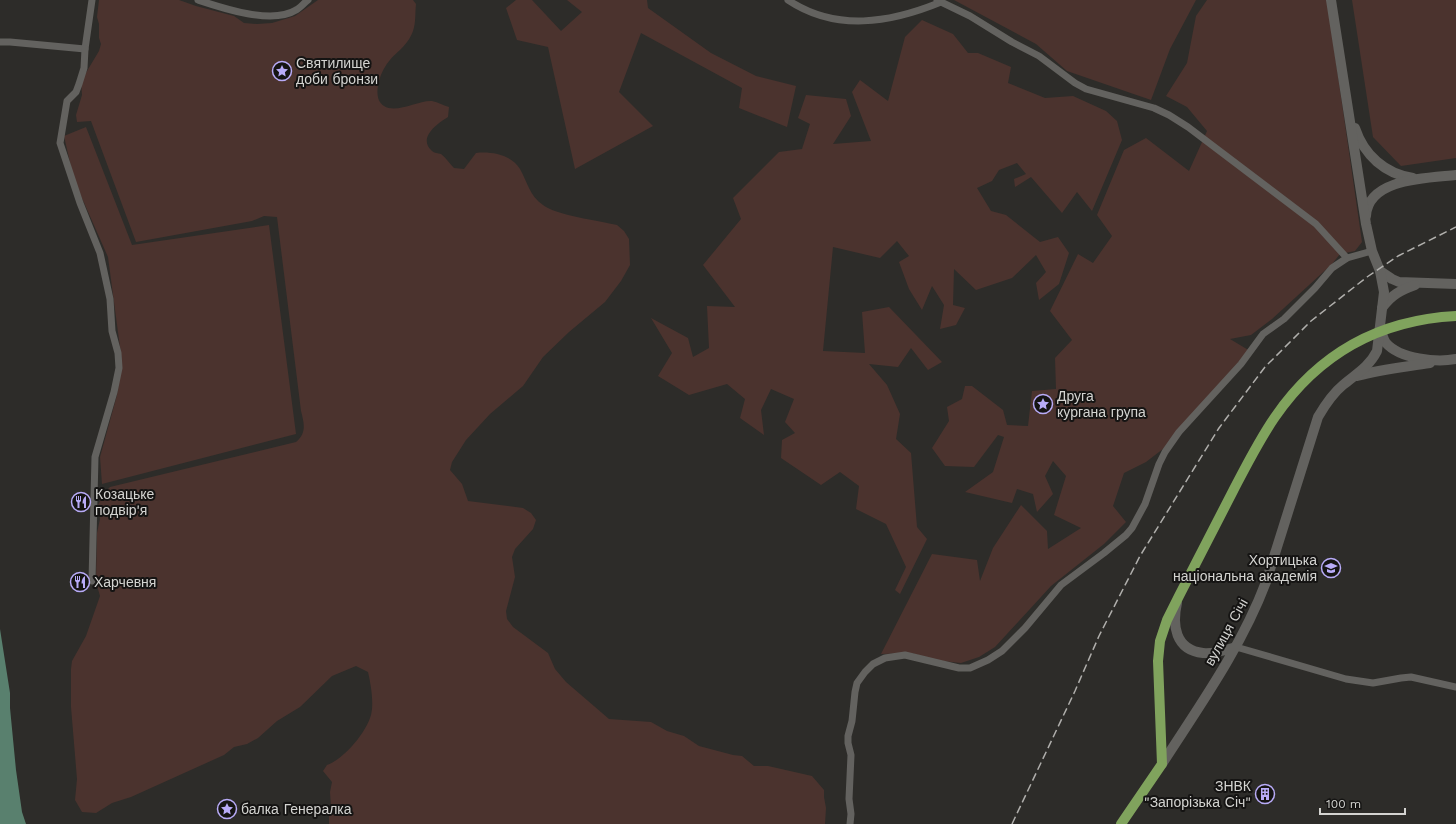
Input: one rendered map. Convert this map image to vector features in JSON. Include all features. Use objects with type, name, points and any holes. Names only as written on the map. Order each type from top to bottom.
[{"type":"main road","points":[[1331,0],[1366,224],[1372,251],[1380,271],[1384,292],[1377,351],[1368,365],[1355,377]]},
{"type":"main road","points":[[1349,108],[1356,131],[1372,158],[1383,168],[1394,173],[1418,179]]},
{"type":"main road","points":[[1366,224],[1367,211],[1372,199],[1386,188],[1401,182],[1456,174]]},
{"type":"main road","points":[[1380,271],[1392,279],[1400,282],[1454,282]]},
{"type":"main road","points":[[1382,308],[1388,299],[1396,293],[1422,283]]},
{"type":"main road","points":[[1162,764],[1158,661],[1160,641],[1178,596],[1257,446],[1275,416],[1312,374],[1333,356],[1360,340],[1395,325],[1415,320],[1456,316]]},
{"type":"main road","points":[[1379,324],[1382,336],[1393,349],[1406,355],[1418,358],[1451,360]]},
{"type":"main road","points":[[1355,377],[1401,366],[1451,360]]},
{"type":"main road","name":"вулиця Січі","points":[[1120,824],[1162,764],[1236,647],[1258,604],[1266,582],[1318,417],[1334,393],[1355,377]]},
{"type":"main road","points":[[1178,596],[1174,614],[1174,625],[1179,639],[1190,650],[1204,653],[1218,652],[1236,647]]},
{"type":"street","points":[[92,0],[85,49],[84,68],[76,92],[67,101],[60,143],[80,203],[100,253],[110,299],[112,331],[118,353],[119,368],[114,392],[95,457],[92,581]]},
{"type":"street","points":[[198,0],[223,8],[270,17],[290,13],[308,0]]},
{"type":"street","points":[[788,0],[802,9],[814,14],[848,21],[895,18],[939,1],[970,16],[1012,42],[1039,56],[1075,83],[1086,89],[1154,108],[1169,115],[1316,224],[1347,258]]},
{"type":"street","points":[[0,42],[85,49]]},
{"type":"street","points":[[850,824],[849,799],[851,755],[848,736],[852,721],[857,683],[865,672],[873,664],[885,658],[904,655],[959,668],[970,668],[988,660],[1002,651],[1025,628],[1061,585],[1126,535],[1139,517],[1165,452],[1180,432],[1241,364],[1262,334],[1284,319],[1315,288],[1332,268],[1347,258],[1372,251]]},
{"type":"street","points":[[1236,647],[1346,679],[1373,683],[1412,677],[1456,687]]},
{"type":"shaded area","points":[[99,0],[179,0],[234,16],[244,23],[257,24],[272,23],[295,16],[318,0],[413,0],[416,4],[414,28],[407,42],[388,62],[383,71],[379,81],[377,93],[380,103],[389,108],[401,108],[426,101],[432,101],[449,107],[448,117],[431,131],[427,141],[428,146],[432,151],[445,157],[454,168],[464,169],[476,153],[494,153],[507,157],[520,169],[532,193],[538,201],[549,209],[567,215],[617,225],[624,231],[629,239],[630,265],[621,281],[605,302],[569,332],[543,357],[523,386],[490,414],[466,440],[452,462],[450,470],[462,484],[468,501],[523,508],[531,513],[536,520],[533,529],[515,549],[512,557],[515,577],[506,611],[507,619],[513,627],[548,653],[555,669],[566,682],[609,719],[651,722],[667,731],[684,736],[699,746],[742,756],[754,766],[768,766],[812,776],[824,790],[826,808],[825,824],[329,824],[329,813],[331,807],[330,792],[332,782],[323,771],[327,765],[334,762],[354,744],[364,730],[372,710],[372,694],[368,672],[356,666],[332,676],[300,707],[277,721],[258,738],[247,744],[234,747],[224,755],[131,797],[112,803],[96,813],[82,812],[75,800],[77,779],[71,707],[71,669],[72,661],[86,636],[100,596],[96,582],[97,533],[100,519],[98,505],[105,492],[110,487],[296,442],[302,435],[304,428],[277,217],[264,216],[252,221],[136,242],[91,121],[77,122],[76,115],[82,95],[81,81],[99,51],[101,44],[97,17]]},
{"type":"shaded area","points":[[516,0],[532,0],[561,31],[582,12],[567,0],[647,0],[648,8],[711,53],[756,76],[796,86],[787,127],[739,108],[742,88],[641,33],[619,92],[653,126],[575,169],[548,47],[517,40],[506,8]]},
{"type":"shaded area","points":[[954,0],[1196,0],[1170,49],[1151,100],[1067,71],[1036,44]]},
{"type":"shaded area","points":[[1207,0],[1327,0],[1362,242],[1355,251],[1340,254],[1332,264],[1272,319],[1251,335],[1230,339],[1250,351],[1172,442],[1146,462],[1124,473],[1113,506],[1126,522],[1104,544],[1051,586],[995,647],[979,657],[961,663],[933,660],[912,653],[881,654],[932,554],[977,560],[980,581],[993,548],[1021,505],[1047,531],[1048,549],[1081,528],[1054,515],[1066,476],[1053,461],[1045,476],[1053,494],[1037,512],[1033,494],[1017,489],[1012,503],[965,492],[993,472],[1004,437],[998,435],[974,467],[945,466],[932,448],[949,421],[947,407],[962,399],[965,386],[972,386],[1003,410],[1007,425],[1028,426],[1032,391],[1056,389],[1055,358],[1072,340],[1050,311],[1078,254],[1093,263],[1112,236],[1097,215],[1124,150],[1146,138],[1189,171],[1207,131],[1187,107],[1166,96],[1187,63],[1196,16]]},
{"type":"shaded area","points":[[1352,0],[1456,0],[1456,158],[1401,166],[1373,137]]},
{"type":"shaded area","points":[[922,20],[953,34],[968,53],[978,53],[1011,67],[1008,83],[1045,98],[1073,96],[1106,111],[1117,121],[1122,140],[1092,211],[1077,192],[1062,213],[1031,177],[1015,187],[1014,179],[1026,174],[1017,163],[999,170],[992,181],[977,188],[991,211],[1006,215],[1040,242],[1058,237],[1069,253],[1059,284],[1039,300],[1036,283],[1046,272],[1036,255],[1012,278],[976,290],[954,269],[953,305],[965,308],[956,325],[940,329],[944,305],[932,286],[922,310],[909,289],[899,262],[909,256],[897,241],[880,258],[833,247],[823,351],[865,353],[862,312],[889,307],[942,362],[928,370],[911,348],[898,367],[869,364],[887,385],[900,414],[896,439],[911,453],[917,527],[927,539],[900,594],[895,590],[906,567],[886,524],[856,509],[859,486],[840,472],[821,485],[781,458],[782,440],[795,433],[785,422],[794,399],[771,389],[761,410],[764,435],[740,418],[745,399],[727,384],[689,395],[658,376],[672,353],[651,318],[688,338],[693,357],[709,348],[707,306],[735,307],[703,265],[741,219],[733,198],[779,152],[802,149],[810,124],[798,118],[806,95],[846,99],[851,116],[833,144],[871,141],[852,92],[860,80],[888,101],[905,37]]},
{"type":"shaded area","points":[[86,127],[132,245],[269,225],[296,434],[102,484],[100,457],[117,395],[122,362],[108,257],[74,180],[64,136]]},
{"type":"shaded area","points":[[0,629],[10,693],[16,770],[22,812],[26,824],[0,824]]},
{"type":"railway","points":[[1012,824],[1075,691],[1099,636],[1140,556],[1219,428],[1265,367],[1311,321],[1367,277],[1398,256],[1456,227]]},
{"type":"place","name":"Святилище доби бронзи","points":[[282,71]]},
{"type":"place","name":"Друга кургана група","points":[[1043,404]]},
{"type":"place","name":"Козацьке подвір'я","points":[[81,502]]},
{"type":"place","name":"Хортицька національна академія","points":[[1331,568]]},
{"type":"place","name":"Харчевня","points":[[80,582]]},
{"type":"place","name":"ЗНВК \"Запорізька Січ\"","points":[[1265,794]]},
{"type":"place","name":"балка Генералка","points":[[227,809]]}]
